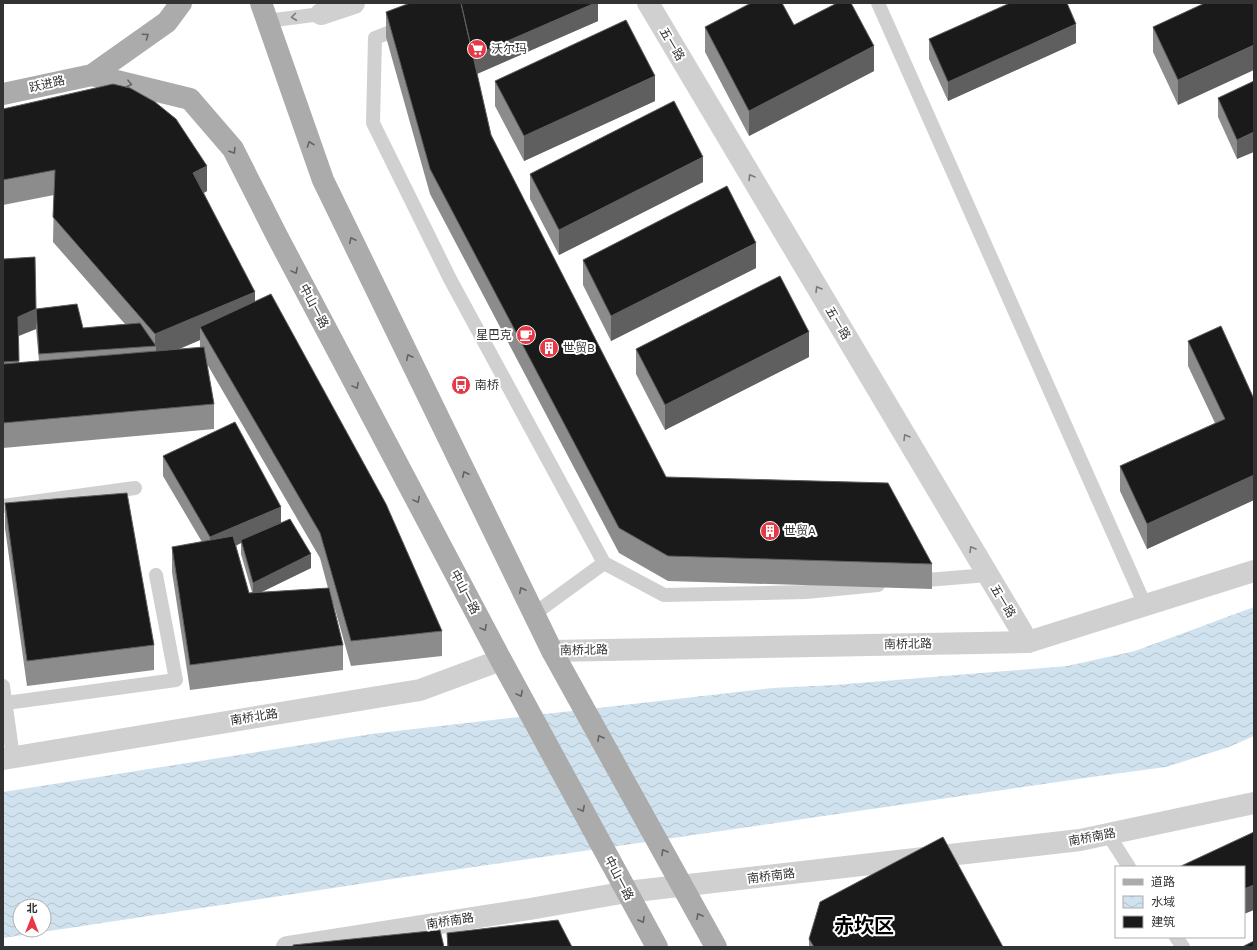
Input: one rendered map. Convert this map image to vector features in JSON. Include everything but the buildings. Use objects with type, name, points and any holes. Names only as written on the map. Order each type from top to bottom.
[{"type":"main road","points":[[92,74],[167,22],[181,3]]},
{"type":"main road","points":[[264,12],[323,180],[552,651],[716,947]]},
{"type":"main road","name":"跃进路","points":[[3,94],[92,74]]},
{"type":"main road","name":"中山一路","points":[[92,74],[190,99],[233,149],[277,236],[501,660],[657,947]]},
{"type":"street","points":[[321,14],[354,3]]},
{"type":"street","name":"五一路","points":[[648,3],[1028,642]]},
{"type":"street","name":"南桥北路","points":[[552,651],[1028,642],[1254,571]]},
{"type":"street","name":"南桥北路","points":[[8,758],[420,690],[501,660]]},
{"type":"street","name":"南桥南路","points":[[287,947],[530,909],[627,892],[1080,840],[1254,803]]},
{"type":"lane","points":[[878,3],[1145,605]]},
{"type":"lane","points":[[264,12],[321,14]]},
{"type":"lane","points":[[418,21],[375,38],[373,123],[450,279],[604,563],[664,595],[806,592],[988,575]]},
{"type":"lane","points":[[3,506],[135,488]]},
{"type":"lane","points":[[534,614],[604,563]]},
{"type":"lane","points":[[6,703],[176,680],[156,575]]},
{"type":"lane","points":[[3,686],[6,703],[8,758]]},
{"type":"lane","points":[[1108,834],[1128,866]]},
{"type":"lane","points":[[1177,938],[1182,947]]},
{"type":"water","points":[[1254,607],[1254,736],[1229,747],[1166,767],[412,876],[52,931],[52,898],[12,898],[12,937],[3,938],[3,792],[371,734],[772,688],[835,685],[1067,666],[1135,651]]},
{"type":"place","name":"沃尔玛","points":[[477,49]]},
{"type":"place","name":"星巴克","points":[[526,335]]},
{"type":"place","name":"世贸B","points":[[549,348]]},
{"type":"place","name":"南桥","points":[[461,385]]},
{"type":"place","name":"世贸A","points":[[770,531]]},
{"type":"district","name":"赤坎区","points":[[864,926]]}]
